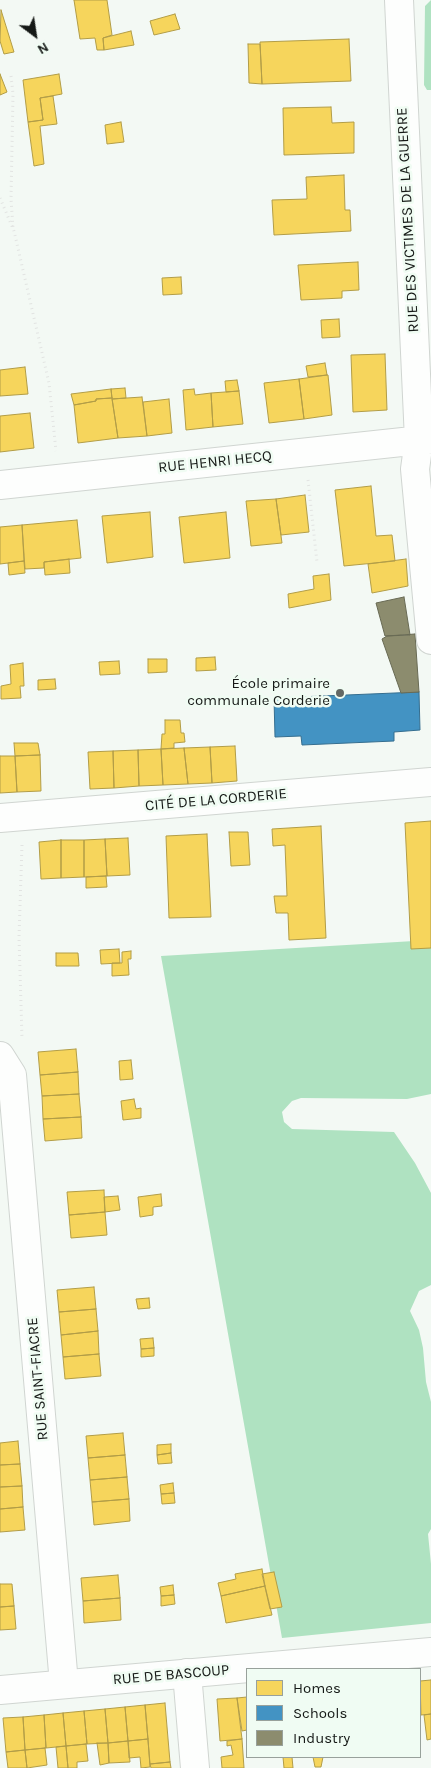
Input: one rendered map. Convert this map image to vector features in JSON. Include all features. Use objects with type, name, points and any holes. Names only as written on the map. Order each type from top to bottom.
[{"type":"street","name":"RUE DES VICTIMES DE LA GUERRE","points":[[398,0],[425,440]]},
{"type":"street","name":"RUE HENRI HECQ","points":[[0,485],[425,440]]},
{"type":"street","points":[[425,440],[415,469],[431,640]]},
{"type":"street","name":"CITÉ DE LA CORDERIE","points":[[11,817],[431,782]]},
{"type":"street","name":"RUE SAINT-FIACRE","points":[[4,1066],[64,1684]]},
{"type":"street","name":"RUE DE BASCOUP","points":[[0,1690],[431,1652]]},
{"type":"street","points":[[187,1673],[195,1768]]},
{"type":"path","points":[[11,76],[13,94],[11,199],[14,231],[49,383],[59,478]]},
{"type":"path","points":[[0,198],[14,231]]},
{"type":"path","points":[[305,452],[317,562]]},
{"type":"path","points":[[4,1066],[22,1041],[19,937],[11,817]]},
{"type":"green space","points":[[431,0],[431,90],[427,90],[424,85],[425,6]]},
{"type":"green space","points":[[431,940],[431,1094],[407,1099],[301,1098],[292,1101],[282,1112],[284,1122],[292,1129],[394,1132],[415,1163],[431,1193],[431,1285],[419,1291],[410,1311],[419,1330],[423,1348],[426,1382],[431,1402],[431,1529],[428,1534],[431,1564],[431,1623],[282,1638],[161,956]]},
{"type":"building: Homes","points":[[74,0],[107,0],[112,35],[103,38],[104,50],[97,50],[95,38],[80,39]]},
{"type":"building: Homes","points":[[1,10],[14,52],[4,54],[0,41]]},
{"type":"building: Homes","points":[[175,14],[180,29],[154,35],[150,21]]},
{"type":"building: Homes","points":[[131,31],[134,45],[104,50],[103,38]]},
{"type":"building: Homes","points":[[349,39],[351,81],[262,84],[260,42]]},
{"type":"building: Homes","points":[[248,44],[260,44],[262,84],[249,83]]},
{"type":"building: Homes","points":[[0,74],[7,92],[0,95]]},
{"type":"building: Homes","points":[[59,74],[62,94],[40,98],[43,120],[28,122],[23,80]]},
{"type":"building: Homes","points":[[53,96],[57,124],[40,126],[44,164],[34,166],[28,122],[43,120],[40,98]]},
{"type":"building: Homes","points":[[331,107],[332,123],[354,122],[354,153],[284,155],[283,108]]},
{"type":"building: Homes","points":[[121,122],[124,142],[107,144],[105,125]]},
{"type":"building: Homes","points":[[344,175],[345,210],[350,210],[351,231],[274,235],[272,200],[307,199],[306,177]]},
{"type":"building: Homes","points":[[358,262],[359,290],[342,291],[342,298],[301,300],[298,265]]},
{"type":"building: Homes","points":[[181,277],[182,294],[163,295],[162,278]]},
{"type":"building: Homes","points":[[339,319],[340,337],[322,338],[321,320]]},
{"type":"building: Homes","points":[[385,354],[387,410],[353,412],[351,355]]},
{"type":"building: Homes","points":[[325,363],[327,375],[308,377],[306,366]]},
{"type":"building: Homes","points":[[25,367],[28,394],[0,396],[0,370]]},
{"type":"building: Homes","points":[[328,375],[332,415],[304,419],[299,379]]},
{"type":"building: Homes","points":[[299,379],[304,419],[269,423],[264,383]]},
{"type":"building: Homes","points":[[237,380],[239,391],[226,392],[225,381]]},
{"type":"building: Homes","points":[[125,388],[126,398],[112,399],[111,389]]},
{"type":"building: Homes","points":[[111,389],[112,398],[96,399],[96,401],[74,405],[71,394]]},
{"type":"building: Homes","points":[[194,389],[195,395],[211,393],[213,427],[186,430],[183,390]]},
{"type":"building: Homes","points":[[239,391],[243,424],[213,427],[211,393]]},
{"type":"building: Homes","points":[[142,397],[147,436],[118,438],[112,399]]},
{"type":"building: Homes","points":[[112,398],[118,438],[78,443],[74,405],[96,401],[96,399]]},
{"type":"building: Homes","points":[[169,399],[172,433],[147,436],[143,402]]},
{"type":"building: Homes","points":[[30,413],[34,448],[0,452],[0,416]]},
{"type":"building: Homes","points":[[371,486],[376,536],[392,535],[395,561],[344,566],[335,490]]},
{"type":"building: Homes","points":[[305,495],[309,532],[281,535],[276,499]]},
{"type":"building: Homes","points":[[276,499],[282,543],[251,546],[246,501]]},
{"type":"building: Homes","points":[[150,512],[153,557],[107,563],[102,516]]},
{"type":"building: Homes","points":[[226,512],[230,558],[184,563],[179,517]]},
{"type":"building: Homes","points":[[77,520],[81,558],[44,562],[44,568],[25,569],[22,525]]},
{"type":"building: Homes","points":[[22,525],[24,561],[0,564],[0,527]]},
{"type":"building: Homes","points":[[69,559],[70,573],[45,575],[44,562]]},
{"type":"building: Homes","points":[[406,559],[408,586],[372,593],[368,564]]},
{"type":"building: Homes","points":[[24,561],[25,573],[9,575],[8,563]]},
{"type":"building: Homes","points":[[329,574],[331,600],[289,608],[288,594],[314,589],[313,576]]},
{"type":"building: Homes","points":[[215,657],[216,670],[196,671],[196,658]]},
{"type":"building: Homes","points":[[148,659],[167,659],[167,672],[148,673]]},
{"type":"building: Homes","points":[[119,661],[120,674],[100,675],[99,662]]},
{"type":"building: Homes","points":[[23,663],[24,686],[20,686],[21,698],[1,699],[1,686],[11,684],[10,665]]},
{"type":"building: Homes","points":[[55,679],[56,689],[38,690],[38,680]]},
{"type":"building: Homes","points":[[165,720],[180,720],[181,733],[184,733],[185,742],[174,743],[174,748],[161,749],[162,734],[165,734]]},
{"type":"building: Homes","points":[[14,743],[38,743],[40,755],[15,756]]},
{"type":"building: Homes","points":[[235,746],[237,781],[212,783],[210,747]]},
{"type":"building: Homes","points":[[210,747],[212,783],[188,784],[184,748]]},
{"type":"building: Homes","points":[[184,748],[188,784],[163,785],[161,749]]},
{"type":"building: Homes","points":[[161,749],[163,785],[139,786],[138,750]]},
{"type":"building: Homes","points":[[138,750],[139,786],[114,788],[113,751]]},
{"type":"building: Homes","points":[[113,751],[114,788],[90,789],[88,752]]},
{"type":"building: Homes","points":[[40,755],[41,791],[17,792],[15,756]]},
{"type":"building: Homes","points":[[0,756],[15,756],[17,792],[0,793]]},
{"type":"building: Homes","points":[[431,821],[431,948],[411,949],[405,823]]},
{"type":"building: Homes","points":[[321,826],[326,938],[289,940],[288,913],[276,913],[274,896],[287,896],[285,845],[273,846],[272,829]]},
{"type":"building: Homes","points":[[229,832],[248,832],[250,865],[231,866]]},
{"type":"building: Homes","points":[[207,834],[211,917],[169,918],[166,836]]},
{"type":"building: Homes","points":[[128,838],[130,875],[107,876],[105,839]]},
{"type":"building: Homes","points":[[105,839],[107,876],[84,877],[84,840]]},
{"type":"building: Homes","points":[[61,840],[61,878],[41,879],[39,842]]},
{"type":"building: Homes","points":[[61,840],[84,840],[84,877],[61,878]]},
{"type":"building: Homes","points":[[106,876],[107,887],[86,888],[86,877]]},
{"type":"building: Homes","points":[[119,949],[120,963],[101,964],[100,950]]},
{"type":"building: Homes","points":[[131,951],[131,959],[128,959],[129,975],[112,976],[112,963],[122,963],[122,952]]},
{"type":"building: Homes","points":[[56,953],[78,953],[79,966],[56,966]]},
{"type":"building: Homes","points":[[76,1049],[78,1072],[40,1075],[38,1052]]},
{"type":"building: Homes","points":[[131,1060],[133,1079],[120,1080],[119,1061]]},
{"type":"building: Homes","points":[[78,1072],[79,1094],[42,1096],[40,1075]]},
{"type":"building: Homes","points":[[79,1094],[81,1117],[43,1119],[42,1096]]},
{"type":"building: Homes","points":[[134,1099],[136,1109],[141,1108],[141,1118],[123,1120],[121,1101]]},
{"type":"building: Homes","points":[[81,1117],[82,1138],[45,1141],[43,1119]]},
{"type":"building: Homes","points":[[104,1190],[105,1212],[69,1215],[67,1192]]},
{"type":"building: Homes","points":[[161,1194],[162,1206],[153,1207],[153,1215],[140,1217],[138,1197]]},
{"type":"building: Homes","points":[[118,1196],[120,1210],[105,1212],[104,1197]]},
{"type":"building: Homes","points":[[105,1212],[107,1235],[71,1238],[69,1215]]},
{"type":"building: Homes","points":[[94,1287],[96,1309],[59,1312],[57,1290]]},
{"type":"building: Homes","points":[[149,1298],[150,1308],[138,1309],[136,1299]]},
{"type":"building: Homes","points":[[96,1309],[98,1331],[61,1335],[59,1312]]},
{"type":"building: Homes","points":[[98,1331],[99,1354],[63,1357],[61,1335]]},
{"type":"building: Homes","points":[[153,1338],[154,1348],[141,1349],[140,1339]]},
{"type":"building: Homes","points":[[154,1348],[154,1356],[141,1357],[141,1349]]},
{"type":"building: Homes","points":[[99,1354],[101,1376],[65,1379],[63,1357]]},
{"type":"building: Homes","points":[[123,1433],[125,1455],[88,1458],[86,1436]]},
{"type":"building: Homes","points":[[18,1441],[20,1464],[0,1465],[0,1443]]},
{"type":"building: Homes","points":[[171,1444],[171,1453],[157,1455],[157,1445]]},
{"type":"building: Homes","points":[[171,1453],[172,1463],[158,1464],[157,1455]]},
{"type":"building: Homes","points":[[125,1455],[127,1477],[90,1480],[88,1458]]},
{"type":"building: Homes","points":[[20,1464],[22,1486],[0,1487],[0,1465]]},
{"type":"building: Homes","points":[[127,1477],[129,1499],[92,1502],[90,1480]]},
{"type":"building: Homes","points":[[173,1483],[174,1493],[161,1494],[160,1485]]},
{"type":"building: Homes","points":[[22,1486],[23,1507],[0,1509],[0,1487]]},
{"type":"building: Homes","points":[[174,1493],[175,1503],[162,1504],[161,1494]]},
{"type":"building: Homes","points":[[129,1499],[130,1521],[94,1525],[92,1502]]},
{"type":"building: Homes","points":[[23,1507],[25,1530],[0,1532],[0,1509]]},
{"type":"building: Homes","points":[[262,1569],[265,1586],[221,1596],[218,1583],[236,1579],[235,1574]]},
{"type":"building: Homes","points":[[274,1572],[282,1607],[270,1609],[262,1574]]},
{"type":"building: Homes","points":[[118,1575],[120,1598],[83,1601],[81,1578]]},
{"type":"building: Homes","points":[[0,1584],[12,1584],[14,1606],[0,1607]]},
{"type":"building: Homes","points":[[173,1585],[174,1595],[161,1596],[160,1587]]},
{"type":"building: Homes","points":[[265,1586],[272,1615],[226,1623],[221,1596]]},
{"type":"building: Homes","points":[[174,1595],[175,1604],[161,1606],[161,1596]]},
{"type":"building: Homes","points":[[120,1598],[121,1620],[84,1623],[83,1601]]},
{"type":"building: Homes","points":[[14,1606],[16,1629],[0,1630],[0,1607]]},
{"type":"building: Homes","points":[[431,1680],[431,1714],[421,1715],[421,1681]]},
{"type":"building: Homes","points":[[246,1697],[246,1730],[242,1731],[237,1698]]},
{"type":"building: Homes","points":[[237,1698],[242,1739],[220,1741],[217,1699]]},
{"type":"building: Homes","points":[[165,1703],[170,1762],[150,1764],[145,1705]]},
{"type":"building: Homes","points":[[145,1705],[148,1739],[128,1741],[125,1707]]},
{"type":"building: Homes","points":[[125,1707],[128,1741],[108,1743],[105,1709]]},
{"type":"building: Homes","points":[[105,1709],[108,1743],[87,1744],[84,1711]]},
{"type":"building: Homes","points":[[84,1711],[87,1744],[66,1746],[63,1713]]},
{"type":"building: Homes","points":[[63,1713],[66,1746],[46,1748],[44,1715]]},
{"type":"building: Homes","points":[[431,1714],[431,1739],[427,1740],[424,1715]]},
{"type":"building: Homes","points":[[44,1715],[46,1748],[25,1750],[23,1717]]},
{"type":"building: Homes","points":[[23,1717],[25,1750],[6,1752],[3,1718]]},
{"type":"building: Homes","points":[[148,1739],[150,1767],[141,1768],[140,1757],[129,1758],[128,1741]]},
{"type":"building: Homes","points":[[242,1739],[244,1768],[222,1768],[221,1757],[233,1755],[231,1745],[227,1746],[227,1741]]},
{"type":"building: Homes","points":[[128,1741],[130,1762],[109,1763],[108,1743]]},
{"type":"building: Homes","points":[[97,1743],[108,1743],[109,1763],[100,1765]]},
{"type":"building: Homes","points":[[86,1744],[88,1761],[77,1762],[77,1768],[68,1768],[66,1746]]},
{"type":"building: Homes","points":[[66,1746],[68,1768],[58,1768],[56,1747]]},
{"type":"building: Homes","points":[[45,1748],[47,1765],[27,1768],[25,1750]]},
{"type":"building: Homes","points":[[25,1750],[27,1768],[8,1768],[6,1752]]},
{"type":"building: Homes","points":[[283,1758],[292,1758],[293,1768],[284,1768]]},
{"type":"building: Homes","points":[[313,1758],[323,1758],[321,1767],[315,1767]]},
{"type":"building: Homes","points":[[170,1762],[171,1768],[151,1768],[150,1764]]},
{"type":"building: Schools","points":[[419,692],[420,730],[394,732],[394,741],[302,745],[301,736],[275,737],[274,698]]},
{"type":"building: Industry","points":[[404,597],[410,635],[385,636],[376,603]]},
{"type":"building: Industry","points":[[415,634],[419,692],[401,693],[382,639],[387,636]]},
{"type":"place","name":"École primaire communale Corderie","points":[[340,693]]}]
